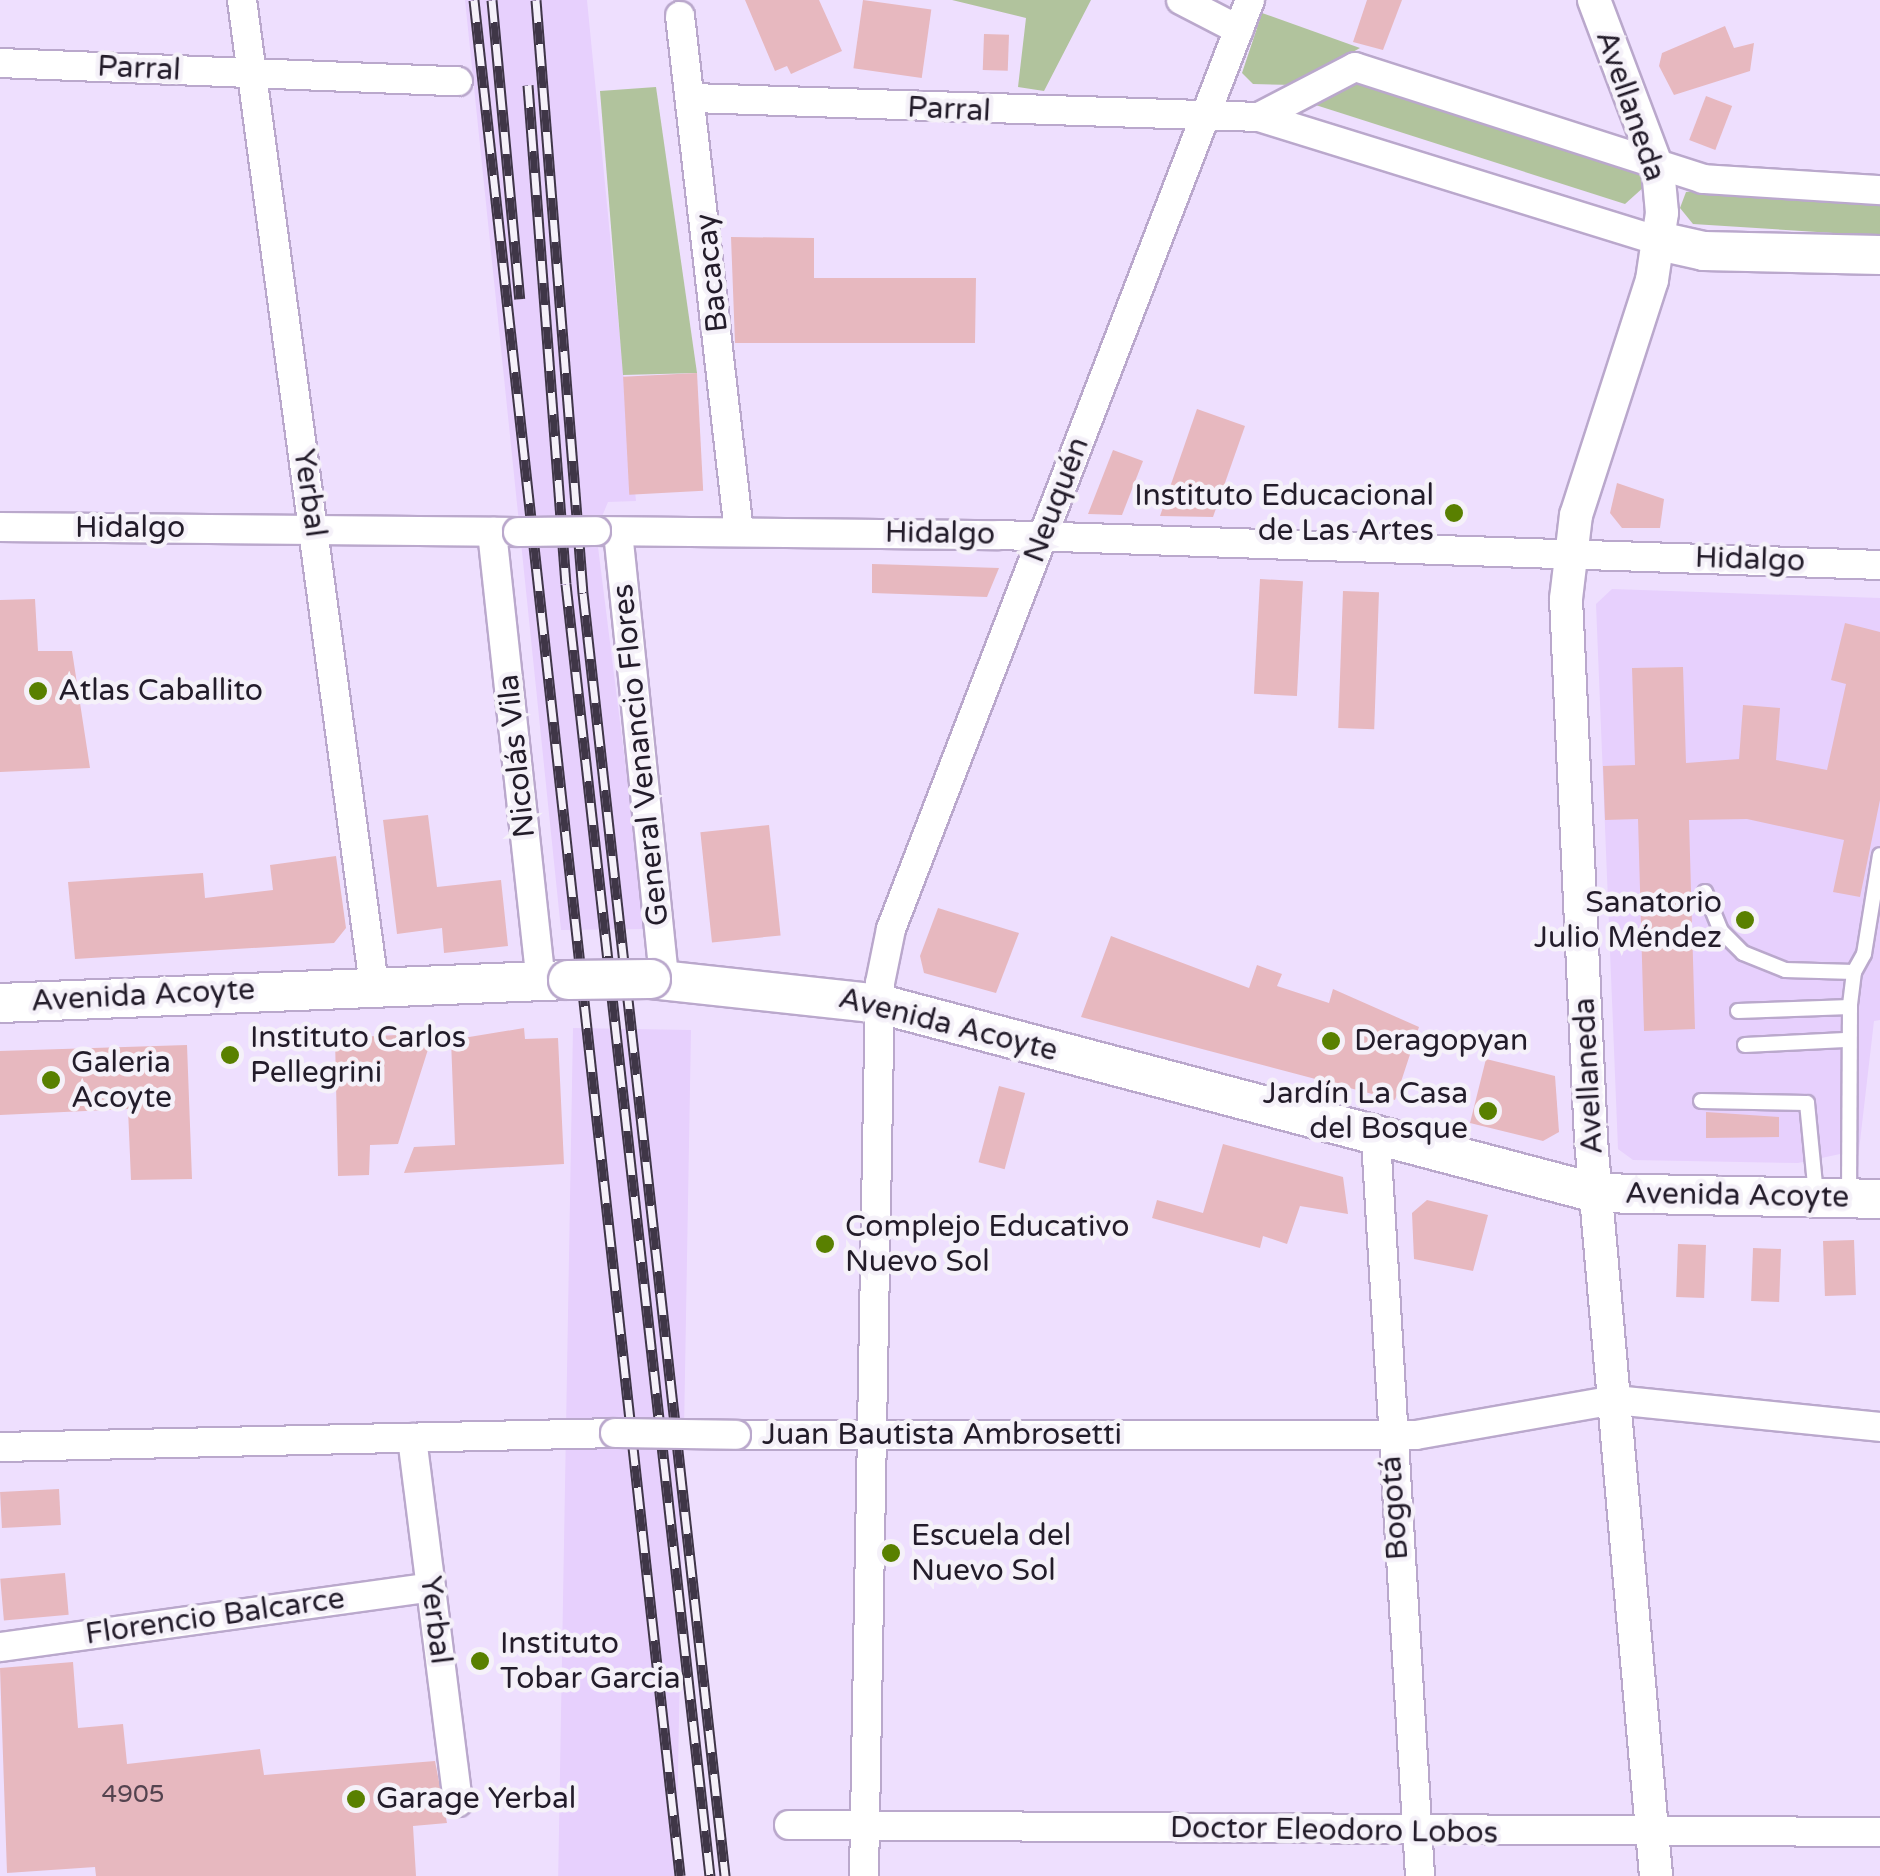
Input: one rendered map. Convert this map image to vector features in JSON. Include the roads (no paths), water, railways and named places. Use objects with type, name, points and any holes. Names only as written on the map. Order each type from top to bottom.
[{"type":"main road","points":[[1660,240],[1704,251],[1880,255]]},
{"type":"main road","name":"Avenida Acoyte","points":[[0,1002],[658,979],[880,1004],[1376,1139],[1596,1192],[1848,1199]]},
{"type":"street","name":"Yerbal","points":[[242,0],[374,986]]},
{"type":"street","points":[[1182,0],[1239,30]]},
{"type":"street","name":"Neuquén","points":[[864,1876],[880,1004],[891,929],[1250,0]]},
{"type":"street","name":"Avellaneda","points":[[1594,0],[1658,169],[1660,240],[1568,553],[1596,1192],[1656,1876]]},
{"type":"street","name":"Bacacay","points":[[680,16],[693,98],[739,532]]},
{"type":"street","name":"Parral","points":[[0,62],[458,81]]},
{"type":"street","points":[[1259,118],[1354,67],[1658,169],[1703,180],[1880,190]]},
{"type":"street","name":"Parral","points":[[693,98],[1205,120],[1259,118]]},
{"type":"street","points":[[1259,118],[1660,240]]},
{"type":"street","name":"Hidalgo","points":[[0,527],[739,532],[1880,565]]},
{"type":"street","name":"Nicolás Vila","points":[[505,532],[554,980]]},
{"type":"street","name":"General Venancio Flores","points":[[607,532],[658,979]]},
{"type":"street","name":"Bogotá","points":[[1376,1139],[1390,1436],[1420,1876]]},
{"type":"street","name":"Juan Bautista Ambrosetti","points":[[0,1447],[616,1433],[1390,1436],[1615,1400],[1880,1427]]},
{"type":"street","name":"Yerbal","points":[[412,1438],[458,1802]]},
{"type":"street","name":"Florencio Balcarce","points":[[0,1647],[431,1587]]},
{"type":"street","name":"Doctor Eleodoro Lobos","points":[[788,1826],[1880,1832]]},
{"type":"lane","points":[[1848,1199],[1845,1040],[1854,972],[1864,954],[1880,855]]},
{"type":"lane","points":[[1705,892],[1722,931],[1743,953],[1785,970],[1854,972]]},
{"type":"lane","points":[[1738,1010],[1850,1007]]},
{"type":"lane","points":[[1745,1044],[1845,1040]]},
{"type":"lane","points":[[1701,1101],[1807,1102],[1848,1199]]},
{"type":"railway","points":[[474,0],[680,1876]]},
{"type":"railway","points":[[492,0],[520,299]]},
{"type":"railway","points":[[536,0],[583,593],[725,1876]]},
{"type":"railway","points":[[528,85],[566,584],[710,1876]]},
{"type":"place","name":"Instituto Educacional de Las Artes","points":[[1454,513]]},
{"type":"place","name":"Atlas Caballito","points":[[38,691]]},
{"type":"place","name":"Sanatorio Julio Méndez","points":[[1745,920]]},
{"type":"place","name":"Deragopyan","points":[[1331,1041]]},
{"type":"place","name":"Instituto Carlos Pellegrini","points":[[230,1055]]},
{"type":"place","name":"Galeria Acoyte","points":[[51,1080]]},
{"type":"place","name":"Jardín La Casa del Bosque","points":[[1488,1111]]},
{"type":"place","name":"Complejo Educativo Nuevo Sol","points":[[825,1244]]},
{"type":"place","name":"Escuela del Nuevo Sol","points":[[891,1553]]},
{"type":"place","name":"Instituto Tobar Garcia","points":[[480,1661]]},
{"type":"place","name":"Garage Yerbal","points":[[356,1799]]}]
